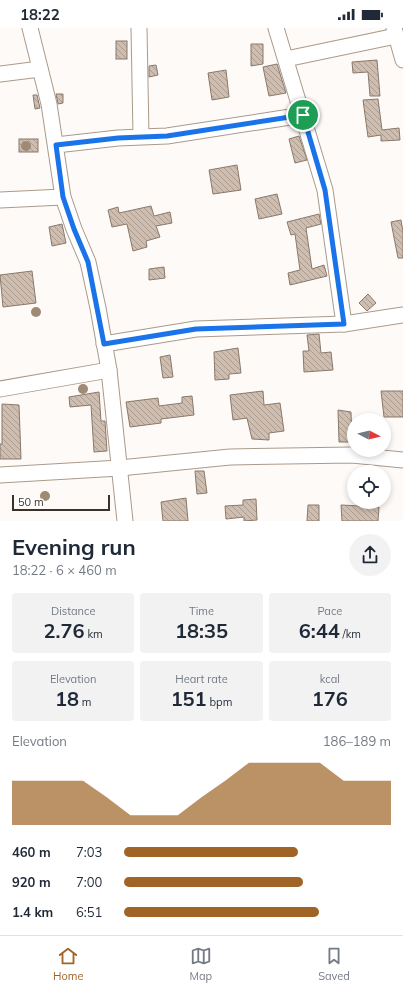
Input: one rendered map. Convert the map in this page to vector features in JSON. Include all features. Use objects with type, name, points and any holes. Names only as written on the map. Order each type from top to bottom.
[{"type":"street","points":[[30,28],[56,145],[63,197],[74,229],[88,262],[104,344],[109,370],[126,521]]},
{"type":"street","points":[[139,28],[140,136]]},
{"type":"street","points":[[276,28],[325,190],[344,324]]},
{"type":"street","points":[[286,59],[394,31],[403,60]]},
{"type":"street","points":[[0,74],[40,69]]},
{"type":"street","points":[[56,145],[140,136],[167,136],[303,115]]},
{"type":"street","points":[[0,200],[63,197]]},
{"type":"street","points":[[104,344],[196,329],[344,324],[403,315]]},
{"type":"street","points":[[0,390],[109,370]]},
{"type":"street","points":[[0,475],[120,468],[230,457],[352,455],[403,460]]},
{"type":"building","points":[[116,41],[127,41],[127,59],[116,59]]},
{"type":"building","points":[[251,44],[263,44],[263,64],[251,66]]},
{"type":"building","points":[[377,60],[380,96],[370,96],[368,72],[353,73],[352,62]]},
{"type":"building","points":[[277,64],[286,93],[269,96],[263,67]]},
{"type":"building","points":[[156,65],[158,75],[149,77],[149,66]]},
{"type":"building","points":[[226,70],[229,97],[212,100],[208,73]]},
{"type":"building","points":[[56,94],[63,94],[63,103],[58,104]]},
{"type":"building","points":[[33,95],[37,95],[40,108],[35,109]]},
{"type":"building","points":[[378,99],[382,130],[399,128],[400,140],[381,141],[381,135],[368,137],[363,100]]},
{"type":"building","points":[[299,136],[307,160],[295,163],[289,139]]},
{"type":"building","points":[[19,139],[38,139],[38,152],[19,152]]},
{"type":"building","points":[[237,165],[241,190],[213,194],[209,170]]},
{"type":"building","points":[[277,194],[282,214],[259,219],[255,199]]},
{"type":"building","points":[[151,206],[154,216],[170,212],[172,223],[156,226],[160,237],[146,241],[147,247],[133,251],[127,224],[112,227],[108,210],[118,207],[119,213]]},
{"type":"building","points":[[319,214],[321,224],[306,228],[312,269],[324,265],[327,276],[290,285],[288,273],[300,270],[295,234],[291,235],[287,222]]},
{"type":"building","points":[[401,220],[403,232],[403,258],[398,258],[391,222]]},
{"type":"building","points":[[62,224],[66,243],[52,246],[49,227]]},
{"type":"building","points":[[164,267],[165,278],[149,280],[149,269]]},
{"type":"building","points":[[32,271],[36,303],[3,307],[0,275]]},
{"type":"building","points":[[368,294],[376,303],[367,311],[359,303]]},
{"type":"building","points":[[319,334],[321,353],[331,352],[333,370],[304,372],[303,351],[309,351],[307,335]]},
{"type":"building","points":[[238,348],[241,373],[229,374],[229,379],[215,380],[214,352]]},
{"type":"building","points":[[170,355],[173,377],[163,378],[160,357]]},
{"type":"building","points":[[263,391],[264,405],[280,403],[284,431],[269,433],[269,440],[252,439],[247,418],[233,420],[230,395]]},
{"type":"building","points":[[381,391],[403,391],[403,417],[391,417],[391,413],[384,413]]},
{"type":"building","points":[[99,392],[101,421],[105,421],[107,451],[94,452],[91,405],[70,407],[69,397]]},
{"type":"building","points":[[192,396],[194,415],[161,419],[161,423],[130,427],[126,402],[158,398],[159,406],[182,403],[182,397]]},
{"type":"building","points":[[2,404],[19,405],[21,459],[0,459],[0,444],[2,444]]},
{"type":"building","points":[[338,410],[351,412],[347,413],[347,442],[339,442]]},
{"type":"building","points":[[195,471],[204,471],[207,493],[197,494]]},
{"type":"building","points":[[186,498],[188,521],[163,521],[161,502]]},
{"type":"building","points":[[256,499],[257,520],[244,521],[244,517],[226,519],[225,506],[243,505],[243,500]]},
{"type":"building","points":[[308,505],[319,505],[319,521],[307,521]]},
{"type":"building","points":[[341,505],[347,505],[347,509],[379,509],[378,521],[342,521]]},
{"type":"route","points":[[303,115],[325,190],[344,324],[196,329],[104,344],[88,262],[67,211],[63,197],[56,145],[140,136],[167,136],[303,115]]}]
